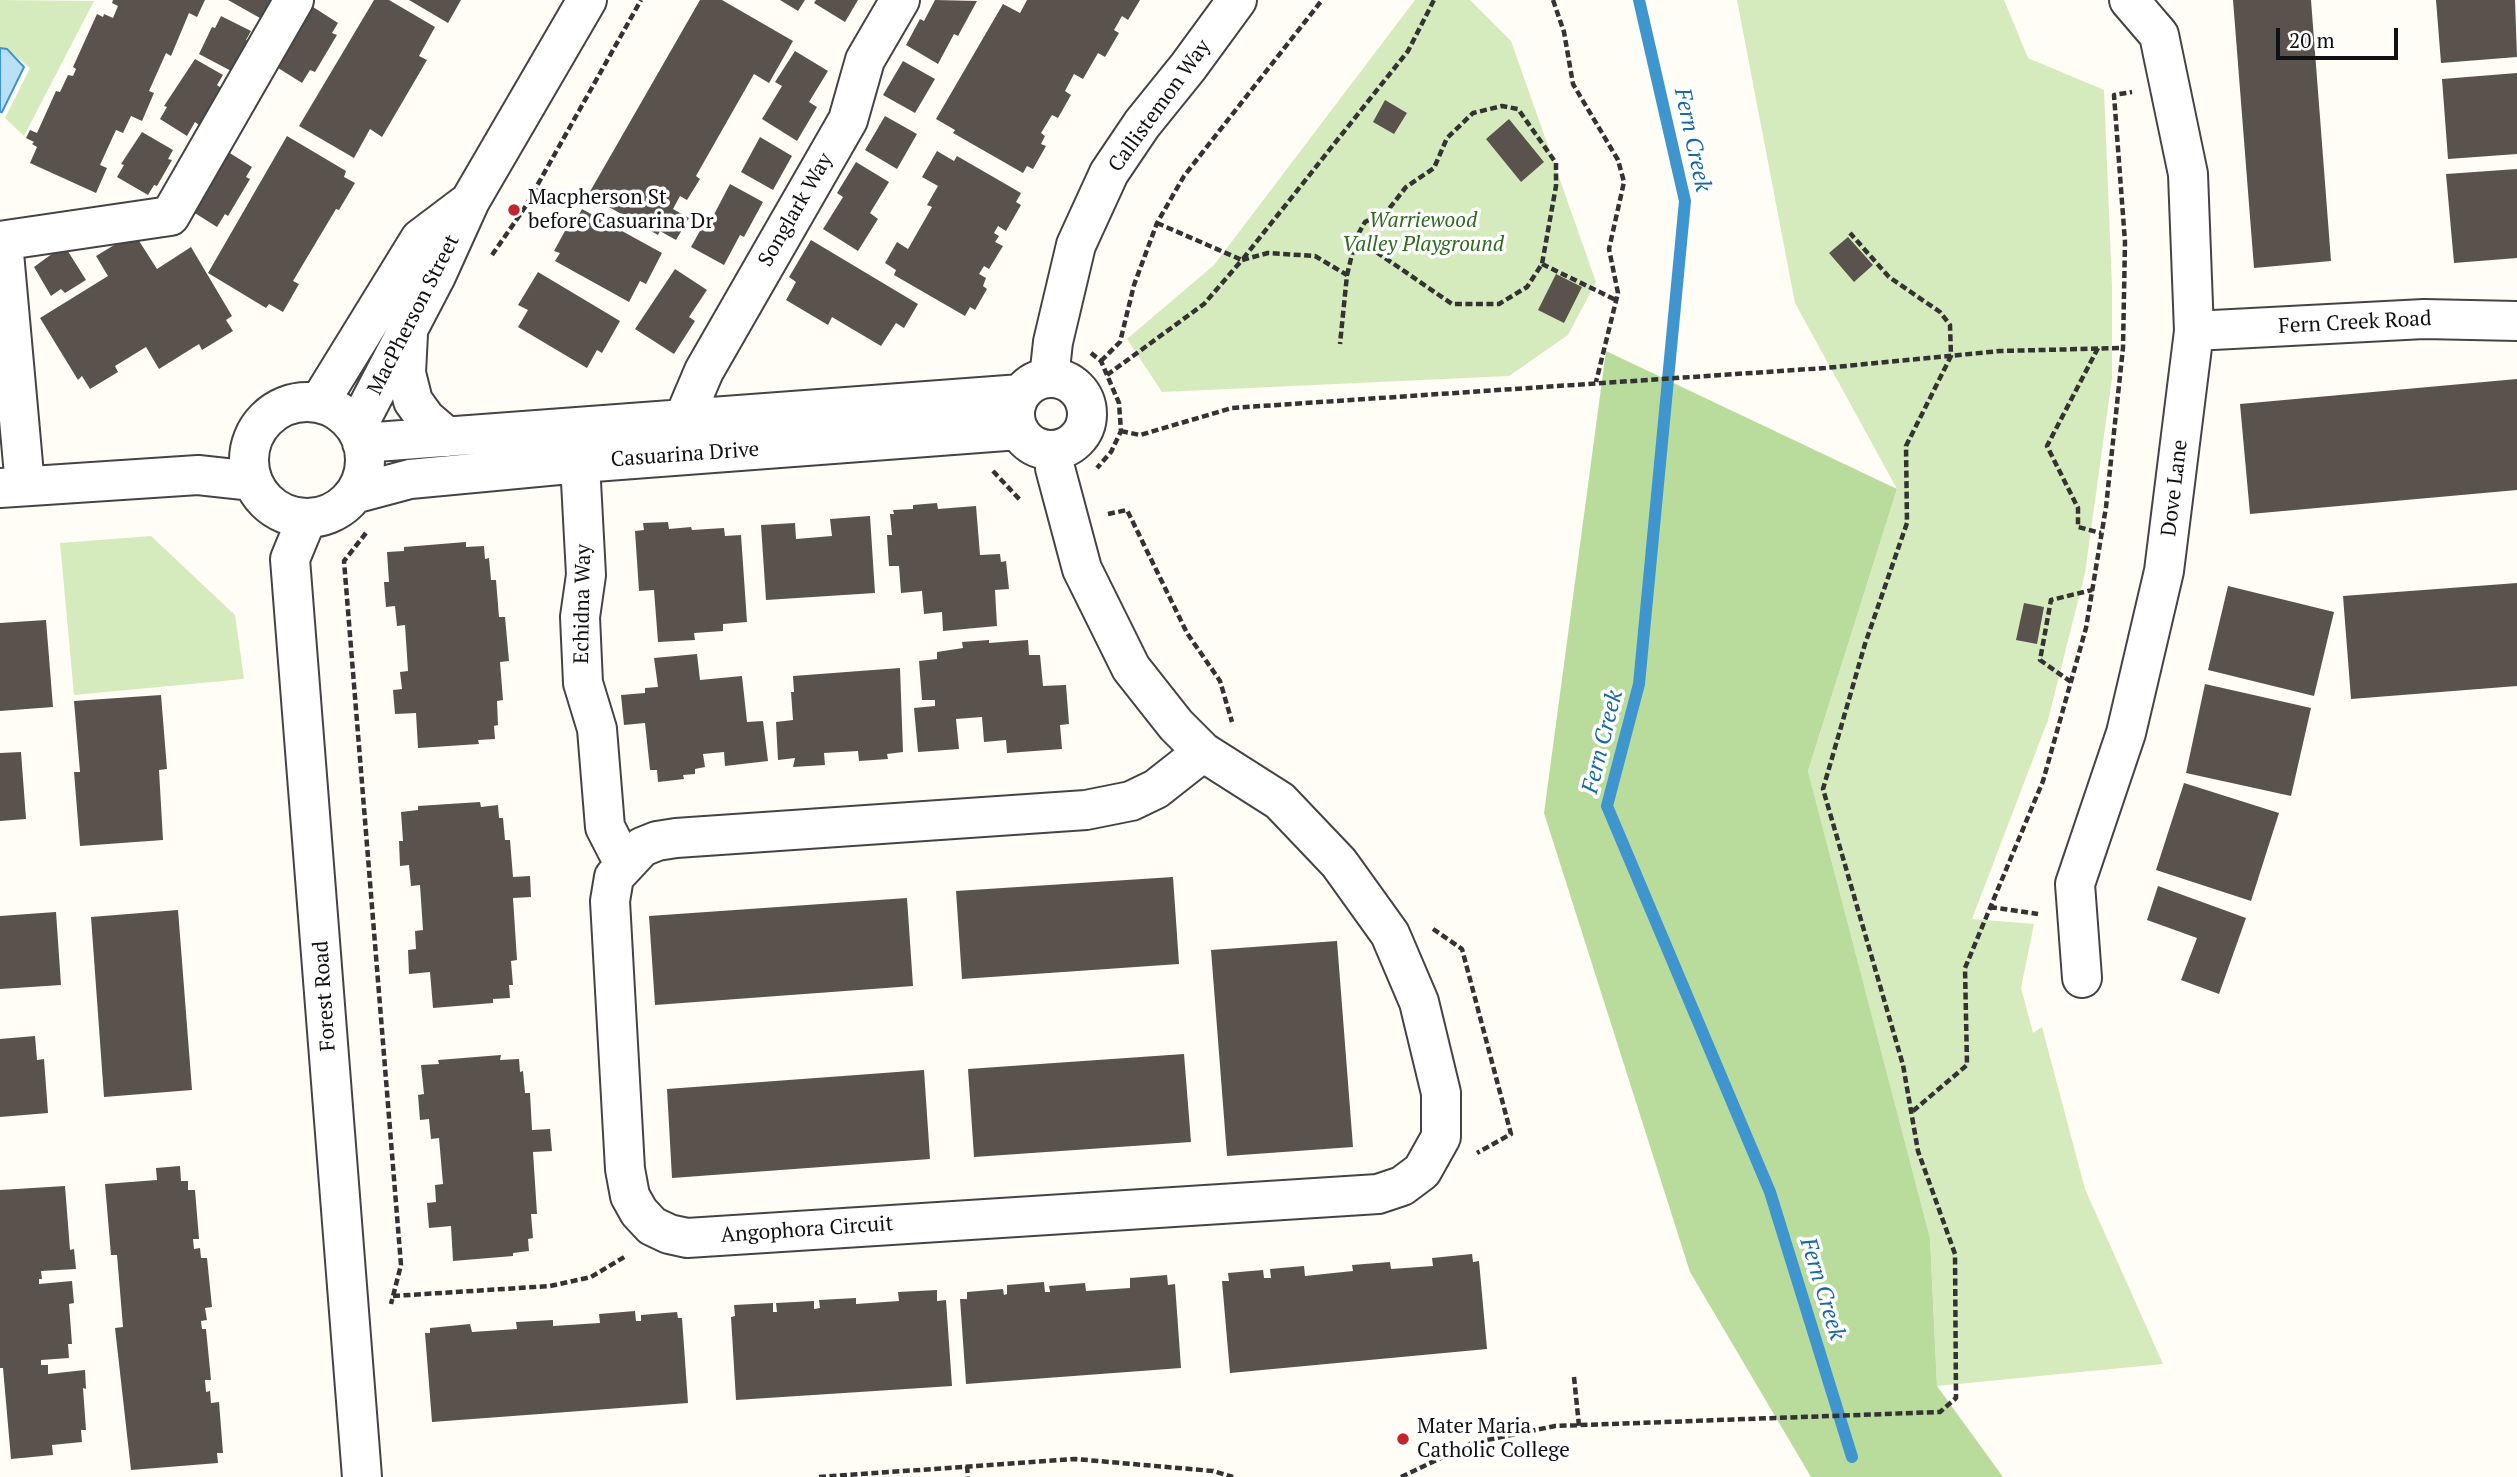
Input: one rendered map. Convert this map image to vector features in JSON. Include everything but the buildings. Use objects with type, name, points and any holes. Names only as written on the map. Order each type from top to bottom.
[{"type":"street","points":[[253,481],[198,475],[13,487],[1,242],[170,216],[294,0]]},
{"type":"street","name":"MacPherson Street","points":[[359,436],[470,201],[587,0]]},
{"type":"street","name":"Songlark Way","points":[[684,418],[704,371],[848,120],[865,60],[900,0]]},
{"type":"street","name":"Callistemon Way","points":[[1030,401],[1052,342],[1076,246],[1109,173],[1142,124],[1237,0]]},
{"type":"street","name":"Dove Lane","points":[[2082,978],[2075,884],[2126,733],[2164,571],[2194,331],[2188,174],[2159,36],[2129,0]]},
{"type":"street","name":"MacPherson Street","points":[[319,403],[420,239],[470,201]]},
{"type":"street","name":"Fern Creek Road","points":[[2194,331],[2424,319],[2517,321]]},
{"type":"street","points":[[408,329],[406,373],[413,401],[426,419],[447,437]]},
{"type":"street","points":[[1061,379],[1072,385],[1086,405],[1087,418],[1076,440],[1066,447],[1054,450],[1033,446],[1030,401],[1061,379]]},
{"type":"street","name":"Casuarina Drive","points":[[359,436],[447,437],[684,418],[1030,401]]},
{"type":"street","name":"Casuarina Drive","points":[[354,494],[410,479],[580,463],[1030,401]]},
{"type":"street","points":[[301,402],[319,403],[346,417],[359,436],[365,461],[362,478],[354,494],[333,511],[307,518],[290,516],[274,508],[261,496],[253,481],[249,463],[250,445],[269,416],[284,406],[301,402]]},
{"type":"street","name":"Angophora Circuit","points":[[656,1228],[687,1238],[1378,1194],[1402,1186],[1422,1171],[1441,1137],[1441,1093],[1419,1002],[1390,934],[1339,863],[1280,801],[1203,752],[1176,725],[1131,668],[1082,569],[1055,468],[1054,450]]},
{"type":"street","name":"Echidna Way","points":[[580,463],[586,575],[580,617],[583,683],[597,729],[606,827],[624,864]]},
{"type":"street","name":"Forest Road","points":[[307,518],[290,559],[362,1477]]},
{"type":"street","points":[[656,1228],[639,1212],[630,1196],[625,1169],[610,901],[614,877],[642,847],[677,838],[1086,810],[1131,801],[1156,789],[1203,752]]},
{"type":"path","points":[[488,261],[524,209],[641,0]]},
{"type":"path","points":[[1101,361],[1121,342],[1134,285],[1157,223],[1184,176],[1322,0]]},
{"type":"path","points":[[1107,375],[1204,303],[1242,260],[1408,51],[1434,0]]},
{"type":"path","points":[[1553,0],[1564,32],[1573,84],[1618,160],[1624,182],[1609,249],[1618,293],[1596,382]]},
{"type":"path","points":[[1912,1111],[1967,1065],[1965,968],[2043,781],[2086,628],[2101,533],[2123,348],[2125,242],[2115,95],[2169,86]]},
{"type":"path","points":[[1339,344],[1346,275],[1356,238],[1366,222],[1388,210],[1406,187],[1434,168],[1447,138],[1473,113],[1502,106],[1518,109],[1556,163],[1556,186],[1542,264],[1527,287],[1499,304],[1452,304],[1356,238]]},
{"type":"path","points":[[1157,223],[1242,260],[1268,253],[1315,256],[1346,275]]},
{"type":"path","points":[[1401,1477],[1472,1443],[1555,1426],[1940,1412],[1956,1398],[1955,1254],[1919,1151],[1896,1039],[1823,789],[1864,644],[1907,523],[1906,446],[1951,356],[1950,325],[1940,312],[1889,276],[1850,233]]},
{"type":"path","points":[[1542,264],[1616,300]]},
{"type":"path","points":[[2098,348],[2047,446],[2078,508],[2078,527],[2101,533]]},
{"type":"path","points":[[1121,431],[1140,435],[1232,408],[1809,369],[2000,351],[2123,348]]},
{"type":"path","points":[[991,469],[1023,503]]},
{"type":"path","points":[[370,528],[344,561],[401,1265],[389,1310]]},
{"type":"path","points":[[2071,682],[2040,660],[2051,600],[2092,590]]},
{"type":"path","points":[[393,1296],[550,1286],[591,1277],[620,1261],[656,1228]]},
{"type":"path","points":[[1574,1377],[1579,1426]]},
{"type":"path","points":[[819,1477],[1075,1459],[1213,1471],[1234,1477]]},
{"type":"path","points":[[967,1466],[968,1477]]},
{"type":"green space","points":[[0,0],[94,1],[24,136],[5,118],[30,68],[7,49],[0,47]]},
{"type":"green space","name":"Warriewood Valley Playground","points":[[1415,0],[1470,0],[1511,41],[1596,282],[1568,335],[1509,376],[1162,392],[1127,339],[1214,265]]},
{"type":"green space","points":[[1737,0],[2004,0],[2028,58],[2104,90],[2112,287],[2112,378],[2085,573],[2048,720],[1972,919],[2034,924],[2021,988],[2033,1033],[2042,1027],[2085,1189],[2163,1364],[1937,1386],[1930,1238],[1808,771],[1897,489],[1795,303]]},
{"type":"green space","points":[[1606,351],[1897,489],[1808,771],[1930,1238],[1937,1386],[2003,1477],[1811,1477],[1690,1272],[1544,813]]},
{"type":"green space","points":[[151,536],[235,615],[244,679],[74,695],[60,543]]},
{"type":"water","points":[[0,48],[7,49],[24,67],[2,112],[0,112]]},
{"type":"waterway","name":"Fern Creek","points":[[1639,0],[1685,201],[1639,684],[1607,806],[1770,1192],[1852,1457]]},
{"type":"place","name":"Macpherson St before Casuarina Dr","points":[[514,210]]},
{"type":"place","name":"Mater Maria Catholic College","points":[[1403,1439]]}]
